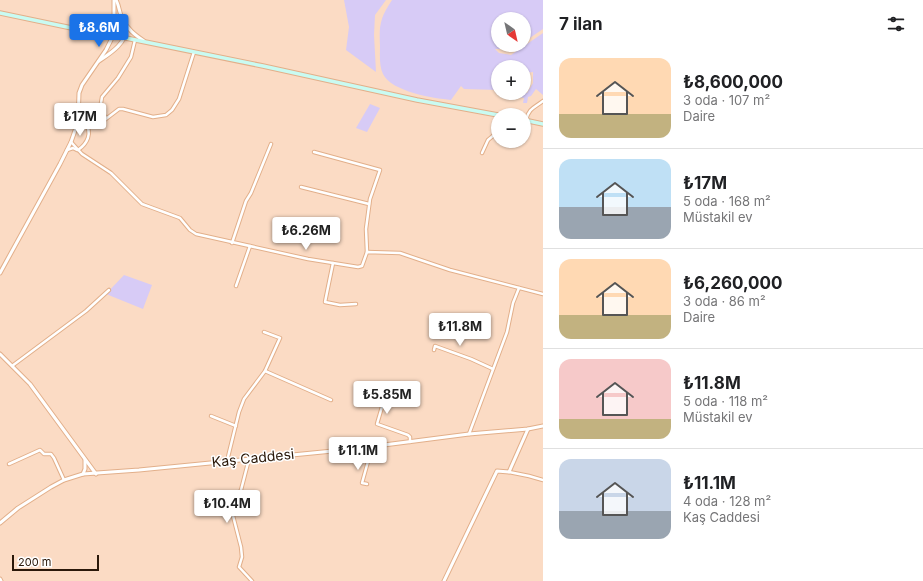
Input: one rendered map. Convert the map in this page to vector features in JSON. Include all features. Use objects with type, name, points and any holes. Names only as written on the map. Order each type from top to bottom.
[{"type":"main road","points":[[0,13],[263,66],[417,100],[491,114]]},
{"type":"main road","points":[[531,121],[543,124]]},
{"type":"street","points":[[116,0],[122,18],[130,31],[146,42]]},
{"type":"street","points":[[112,32],[114,26],[116,0]]},
{"type":"street","points":[[97,63],[122,42],[125,38],[126,25]]},
{"type":"street","points":[[0,273],[33,211],[44,195],[71,142],[78,122],[79,93],[82,85],[106,50],[110,40]]},
{"type":"street","points":[[106,118],[100,109],[102,97],[131,57],[136,40]]},
{"type":"street","points":[[78,122],[102,122],[106,118],[123,109],[153,118],[166,115],[172,110],[179,99],[194,52]]},
{"type":"street","points":[[531,109],[543,101]]},
{"type":"street","points":[[78,150],[85,145],[90,132],[89,127],[85,123]]},
{"type":"street","points":[[482,153],[488,140],[491,138]]},
{"type":"street","points":[[71,142],[78,150],[111,173],[142,204],[180,218],[190,230],[196,234],[308,259],[358,267],[362,266],[367,252],[366,229],[369,204],[380,170],[314,152]]},
{"type":"street","points":[[232,243],[246,201],[251,193],[271,144]]},
{"type":"street","points":[[67,150],[73,148],[78,150]]},
{"type":"street","points":[[301,188],[369,204]]},
{"type":"street","points":[[236,286],[250,246]]},
{"type":"street","points":[[367,252],[400,253],[450,270],[543,294]]},
{"type":"street","points":[[333,263],[325,302],[340,305],[356,304]]},
{"type":"street","points":[[469,434],[507,332],[513,303],[519,288]]},
{"type":"street","points":[[11,366],[86,311],[109,290]]},
{"type":"street","points":[[227,461],[244,399],[265,371],[280,338],[264,332]]},
{"type":"street","points":[[434,350],[435,346],[494,369]]},
{"type":"street","points":[[0,354],[30,384],[96,474]]},
{"type":"street","points":[[265,371],[331,400]]},
{"type":"street","points":[[364,392],[384,400],[377,424],[408,435],[410,437],[410,442]]},
{"type":"street","points":[[211,416],[236,426]]},
{"type":"street","name":"Kaş Caddesi","points":[[0,523],[18,508],[48,488],[64,480],[83,474],[96,474],[372,447],[543,426]]},
{"type":"street","points":[[509,472],[528,429]]},
{"type":"street","points":[[367,484],[362,483],[372,447]]},
{"type":"street","points":[[9,464],[40,450],[44,454],[51,454],[64,480]]},
{"type":"street","points":[[83,474],[86,464],[84,458]]},
{"type":"street","points":[[250,458],[241,490],[236,498],[232,512],[241,547],[242,557],[239,567],[252,581]]},
{"type":"street","points":[[444,581],[497,471],[509,472],[543,480]]},
{"type":"shaded area","points":[[344,0],[386,0],[375,15],[374,35],[376,72],[346,50],[349,27]]},
{"type":"shaded area","points":[[392,0],[543,0],[543,29],[531,37],[531,12],[491,12],[491,52],[511,55],[515,52],[531,52],[531,41],[543,33],[543,95],[536,89],[531,96],[533,72],[531,72],[531,60],[491,60],[491,90],[464,89],[461,86],[451,100],[434,98],[404,90],[388,80],[383,74],[381,68],[380,32],[381,22]]},
{"type":"shaded area","points":[[524,100],[528,100],[527,103],[523,103]]},
{"type":"shaded area","points":[[370,104],[380,108],[367,132],[356,128]]},
{"type":"shaded area","points":[[124,275],[152,285],[143,309],[106,294]]}]
